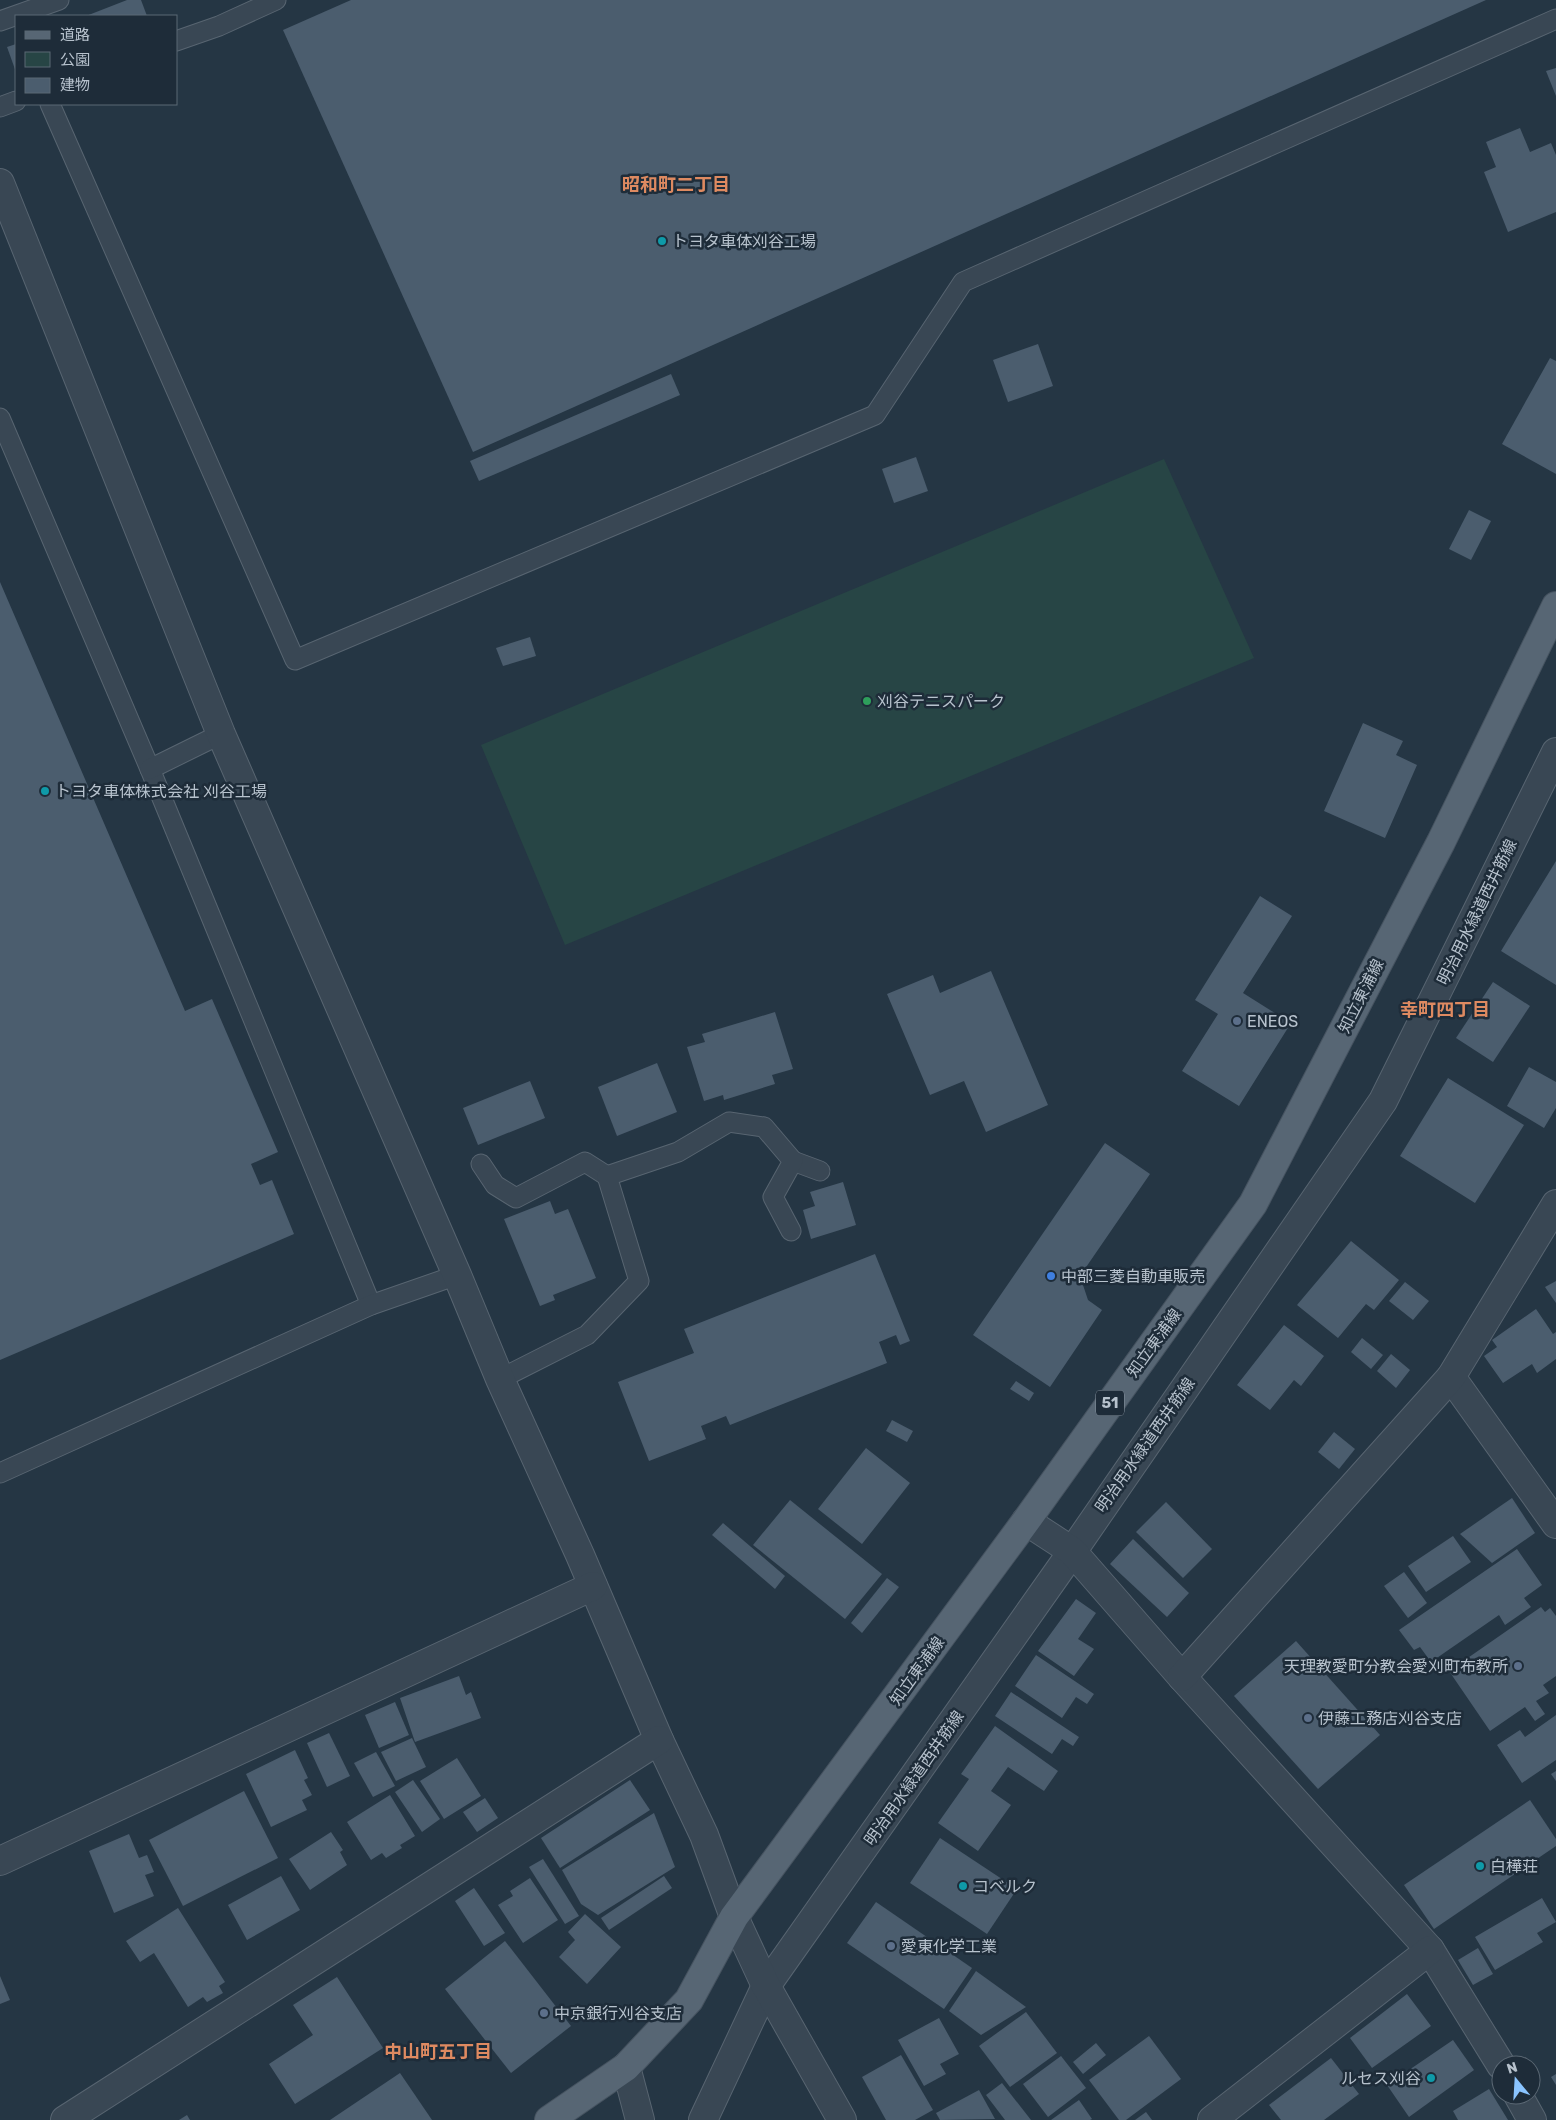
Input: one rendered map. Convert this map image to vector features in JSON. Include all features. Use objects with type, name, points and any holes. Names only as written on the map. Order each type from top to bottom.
[{"type":"main road","name":"知立東浦線","points":[[549,2120],[626,2067],[688,2000],[734,1917],[1026,1521],[1253,1204],[1441,842],[1556,606]]},
{"type":"street","points":[[0,183],[221,734],[457,1274],[500,1379],[593,1586],[659,1740],[704,1835],[734,1917],[766,1986],[842,2120]]},
{"type":"street","name":"明治用水緑道西井筋線","points":[[702,2120],[766,1986],[838,1887],[1383,1102],[1556,752]]},
{"type":"street","points":[[1182,1677],[1451,1377],[1556,1204]]},
{"type":"street","points":[[1451,1377],[1556,1524]]},
{"type":"street","points":[[1026,1521],[1072,1551],[1182,1677],[1430,1950],[1495,2055]]},
{"type":"street","points":[[0,1860],[593,1586]]},
{"type":"street","points":[[65,2120],[659,1740]]},
{"type":"street","points":[[1212,2120],[1430,1950]]},
{"type":"street","points":[[626,2067],[640,2120]]},
{"type":"street","points":[[1524,2105],[1532,2120]]},
{"type":"lane","points":[[17,15],[58,0]]},
{"type":"lane","points":[[178,41],[219,26],[276,0]]},
{"type":"lane","points":[[0,21],[15,16]]},
{"type":"lane","points":[[50,105],[295,660],[875,415],[963,282],[1556,20]]},
{"type":"lane","points":[[0,107],[15,101]]},
{"type":"lane","points":[[0,418],[150,769],[371,1305]]},
{"type":"lane","points":[[150,769],[221,734]]},
{"type":"lane","points":[[607,1176],[678,1152],[729,1122],[764,1127],[793,1162],[820,1171]]},
{"type":"lane","points":[[481,1164],[495,1184],[516,1198],[585,1162],[607,1176],[640,1281],[588,1335],[500,1379]]},
{"type":"lane","points":[[791,1231],[773,1197],[793,1162]]},
{"type":"lane","points":[[0,1473],[371,1305],[457,1274]]},
{"type":"green space","name":"刈谷テニスパーク","points":[[1164,459],[1254,658],[565,945],[481,745]]},
{"type":"building","points":[[127,0],[141,0],[147,15],[89,15]]},
{"type":"building","name":"トヨタ車体刈谷工場","points":[[351,0],[1486,0],[473,452],[283,30]]},
{"type":"building","points":[[15,44],[15,69],[7,47]]},
{"type":"building","points":[[1556,68],[1556,96],[1546,71]]},
{"type":"building","points":[[1520,128],[1530,152],[1551,143],[1556,155],[1556,212],[1508,232],[1484,172],[1496,167],[1486,142]]},
{"type":"building","points":[[1038,344],[1053,386],[1008,402],[993,360]]},
{"type":"building","points":[[1550,358],[1556,361],[1556,474],[1502,444]]},
{"type":"building","points":[[671,374],[680,395],[479,481],[470,461]]},
{"type":"building","points":[[916,457],[928,491],[894,503],[882,469]]},
{"type":"building","points":[[1469,510],[1491,521],[1471,560],[1449,549]]},
{"type":"building","name":"トヨタ車体株式会社 刈谷工場","points":[[0,582],[185,1011],[212,999],[278,1152],[251,1164],[260,1185],[272,1180],[294,1234],[0,1360]]},
{"type":"building","points":[[530,637],[536,656],[503,666],[496,648]]},
{"type":"building","points":[[1363,723],[1403,741],[1396,755],[1417,765],[1385,838],[1324,811]]},
{"type":"building","points":[[1556,861],[1556,985],[1501,951]]},
{"type":"building","points":[[1260,896],[1292,916],[1243,993],[1291,1023],[1239,1106],[1182,1071],[1218,1014],[1195,1000]]},
{"type":"building","points":[[991,971],[1048,1105],[986,1132],[964,1081],[930,1095],[887,994],[933,975],[940,993]]},
{"type":"building","points":[[1493,982],[1530,1006],[1493,1062],[1456,1038]]},
{"type":"building","points":[[775,1012],[793,1069],[772,1075],[775,1084],[724,1100],[723,1095],[704,1101],[687,1047],[705,1042],[702,1034]]},
{"type":"building","points":[[657,1063],[677,1112],[617,1136],[598,1087]]},
{"type":"building","points":[[1529,1067],[1556,1082],[1556,1108],[1544,1128],[1507,1106]]},
{"type":"building","points":[[1448,1078],[1524,1125],[1475,1203],[1400,1156]]},
{"type":"building","points":[[530,1081],[545,1118],[478,1145],[463,1108]]},
{"type":"building","points":[[1105,1143],[1150,1174],[1080,1276],[1088,1300],[1102,1310],[1050,1387],[973,1335]]},
{"type":"building","points":[[843,1182],[856,1225],[811,1239],[803,1210],[815,1206],[810,1192]]},
{"type":"building","points":[[550,1201],[555,1214],[568,1209],[596,1278],[553,1295],[555,1300],[540,1306],[504,1219]]},
{"type":"building","points":[[1351,1241],[1399,1280],[1374,1310],[1366,1304],[1338,1338],[1297,1305]]},
{"type":"building","points":[[875,1254],[910,1341],[900,1345],[896,1335],[879,1342],[887,1363],[730,1425],[726,1416],[701,1426],[706,1439],[649,1461],[618,1382],[694,1353],[684,1329]]},
{"type":"building","points":[[1556,1281],[1556,1303],[1545,1287]]},
{"type":"building","points":[[1405,1282],[1429,1301],[1413,1320],[1389,1301]]},
{"type":"building","points":[[1536,1309],[1553,1334],[1556,1332],[1556,1359],[1537,1373],[1532,1364],[1503,1383],[1484,1356],[1497,1347],[1492,1340]]},
{"type":"building","points":[[1284,1325],[1324,1356],[1301,1386],[1294,1380],[1270,1410],[1237,1385]]},
{"type":"building","points":[[1362,1338],[1383,1355],[1371,1369],[1351,1352]]},
{"type":"building","points":[[1391,1354],[1410,1370],[1396,1388],[1377,1371]]},
{"type":"building","points":[[1016,1381],[1034,1393],[1029,1401],[1010,1389]]},
{"type":"building","points":[[892,1420],[913,1431],[907,1442],[886,1431]]},
{"type":"building","points":[[1334,1432],[1355,1449],[1339,1469],[1318,1452]]},
{"type":"building","points":[[866,1448],[910,1483],[862,1544],[818,1509]]},
{"type":"building","points":[[1512,1498],[1535,1533],[1492,1563],[1460,1534]]},
{"type":"building","points":[[790,1500],[882,1574],[845,1619],[753,1545]]},
{"type":"building","points":[[1166,1502],[1212,1549],[1183,1578],[1136,1532]]},
{"type":"building","points":[[723,1523],[785,1576],[775,1589],[712,1535]]},
{"type":"building","points":[[1453,1536],[1471,1562],[1426,1592],[1408,1566]]},
{"type":"building","points":[[1133,1539],[1189,1593],[1167,1617],[1110,1564]]},
{"type":"building","points":[[1517,1549],[1542,1585],[1524,1598],[1531,1607],[1505,1625],[1499,1615],[1431,1662],[1420,1647],[1414,1650],[1399,1630]]},
{"type":"building","points":[[1404,1572],[1427,1603],[1408,1618],[1384,1586]]},
{"type":"building","points":[[887,1578],[899,1587],[862,1633],[851,1623]]},
{"type":"building","points":[[1076,1599],[1096,1613],[1078,1639],[1094,1649],[1074,1676],[1038,1651]]},
{"type":"building","points":[[1541,1607],[1545,1612],[1550,1608],[1556,1616],[1556,1676],[1543,1685],[1549,1693],[1536,1701],[1545,1714],[1535,1721],[1525,1707],[1490,1731],[1449,1671]]},
{"type":"building","points":[[1296,1641],[1380,1735],[1318,1789],[1234,1696]]},
{"type":"building","points":[[1036,1655],[1094,1694],[1087,1704],[1076,1697],[1062,1718],[1015,1686]]},
{"type":"building","points":[[459,1676],[466,1695],[471,1692],[481,1718],[415,1742],[400,1698]]},
{"type":"building","points":[[1011,1692],[1079,1737],[1073,1746],[1062,1739],[1052,1754],[995,1716]]},
{"type":"building","points":[[395,1702],[409,1735],[379,1748],[365,1715]]},
{"type":"building","points":[[1556,1715],[1556,1760],[1522,1783],[1497,1745],[1520,1730],[1525,1737]]},
{"type":"building","points":[[995,1726],[1058,1771],[1044,1791],[1008,1767],[991,1791],[1011,1805],[978,1851],[938,1823],[969,1779],[961,1774]]},
{"type":"building","points":[[329,1733],[350,1776],[327,1787],[307,1743]]},
{"type":"building","points":[[412,1738],[426,1767],[396,1781],[381,1752]]},
{"type":"building","points":[[295,1750],[308,1778],[304,1780],[312,1795],[302,1800],[307,1810],[271,1827],[246,1774]]},
{"type":"building","points":[[376,1752],[395,1786],[373,1797],[354,1763]]},
{"type":"building","points":[[457,1758],[481,1796],[444,1819],[420,1781]]},
{"type":"building","points":[[1556,1771],[1556,1781],[1551,1774]]},
{"type":"building","points":[[413,1780],[440,1819],[422,1832],[395,1792]]},
{"type":"building","points":[[630,1780],[650,1810],[560,1868],[541,1838]]},
{"type":"building","points":[[244,1791],[278,1858],[183,1906],[149,1840]]},
{"type":"building","points":[[390,1795],[415,1836],[400,1845],[402,1848],[386,1858],[382,1853],[371,1860],[347,1822]]},
{"type":"building","points":[[485,1798],[498,1818],[477,1832],[463,1812]]},
{"type":"building","name":"白樺荘","points":[[1530,1800],[1556,1839],[1556,1846],[1434,1929],[1404,1885]]},
{"type":"building","points":[[654,1813],[675,1867],[598,1915],[581,1904],[562,1870]]},
{"type":"building","points":[[331,1832],[343,1850],[340,1852],[347,1865],[310,1890],[289,1859]]},
{"type":"building","points":[[129,1834],[139,1858],[147,1855],[154,1872],[145,1875],[154,1896],[114,1913],[89,1851]]},
{"type":"building","name":"コベルク","points":[[940,1838],[1017,1889],[987,1934],[910,1883]]},
{"type":"building","points":[[543,1859],[579,1916],[565,1924],[529,1867]]},
{"type":"building","points":[[281,1876],[300,1910],[247,1940],[228,1905]]},
{"type":"building","points":[[664,1876],[672,1888],[609,1930],[601,1918]]},
{"type":"building","points":[[530,1878],[558,1920],[523,1943],[498,1905],[513,1896],[510,1891]]},
{"type":"building","points":[[474,1888],[505,1933],[484,1946],[455,1901]]},
{"type":"building","points":[[1542,1898],[1556,1922],[1537,1933],[1543,1942],[1495,1970],[1475,1937]]},
{"type":"building","points":[[876,1902],[972,1968],[944,2009],[847,1943]]},
{"type":"building","points":[[178,1908],[225,1982],[219,1986],[223,1993],[207,2002],[203,1997],[188,2007],[154,1953],[140,1962],[126,1941]]},
{"type":"building","points":[[585,1914],[621,1947],[587,1984],[559,1957],[575,1940],[568,1932]]},
{"type":"building","points":[[505,1941],[571,2026],[511,2073],[445,1989]]},
{"type":"building","points":[[1478,1948],[1493,1974],[1473,1985],[1458,1960]]},
{"type":"building","points":[[976,1971],[1026,2007],[981,2035],[949,2011]]},
{"type":"building","points":[[0,1976],[10,2000],[0,2004]]},
{"type":"building","points":[[337,1977],[383,2048],[295,2104],[269,2064],[313,2035],[293,2005]]},
{"type":"building","points":[[1407,1994],[1431,2026],[1372,2068],[1350,2038]]},
{"type":"building","points":[[1026,2012],[1057,2053],[1010,2087],[979,2046]]},
{"type":"building","points":[[939,2018],[959,2054],[940,2064],[946,2074],[924,2086],[898,2040]]},
{"type":"building","points":[[1149,2036],[1181,2079],[1126,2120],[1119,2120],[1089,2080]]},
{"type":"building","name":"ルセス刈谷","points":[[1453,2040],[1474,2070],[1409,2117],[1387,2085]]},
{"type":"building","points":[[1096,2043],[1106,2055],[1083,2074],[1073,2062]]},
{"type":"building","points":[[901,2055],[933,2110],[915,2120],[886,2120],[862,2077]]},
{"type":"building","points":[[1061,2056],[1086,2088],[1048,2117],[1023,2084]]},
{"type":"building","points":[[1331,2058],[1359,2094],[1324,2120],[1281,2120],[1269,2105]]},
{"type":"building","points":[[400,2073],[432,2120],[330,2120]]},
{"type":"building","points":[[1556,2074],[1556,2085],[1551,2077]]},
{"type":"building","points":[[1002,2083],[1031,2120],[1005,2120],[986,2095]]},
{"type":"building","points":[[1489,2089],[1491,2092],[1491,2105],[1499,2105],[1508,2120],[1458,2120],[1453,2111]]},
{"type":"building","points":[[979,2090],[995,2119],[940,2120],[936,2113]]},
{"type":"building","points":[[1079,2100],[1092,2119],[1051,2120]]},
{"type":"building","points":[[1146,2112],[1152,2120],[1135,2120]]},
{"type":"building","points":[[187,2115],[190,2120],[179,2120]]},
{"type":"place","name":"トヨタ車体刈谷工場","points":[[662,241]]},
{"type":"place","name":"刈谷テニスパーク","points":[[867,701]]},
{"type":"place","name":"トヨタ車体株式会社 刈谷工場","points":[[45,791]]},
{"type":"place","name":"ENEOS","points":[[1237,1021]]},
{"type":"place","name":"中部三菱自動車販売","points":[[1051,1276]]},
{"type":"place","name":"天理教愛町分教会愛刈町布教所","points":[[1518,1666]]},
{"type":"place","name":"伊藤工務店刈谷支店","points":[[1308,1718]]},
{"type":"place","name":"白樺荘","points":[[1480,1866]]},
{"type":"place","name":"コベルク","points":[[963,1886]]},
{"type":"place","name":"愛東化学工業","points":[[891,1946]]},
{"type":"place","name":"中京銀行刈谷支店","points":[[544,2013]]},
{"type":"place","name":"ルセス刈谷","points":[[1431,2078]]},
{"type":"district","name":"昭和町二丁目","points":[[676,185]]},
{"type":"district","name":"幸町四丁目","points":[[1445,1010]]},
{"type":"district","name":"中山町五丁目","points":[[438,2052]]}]
